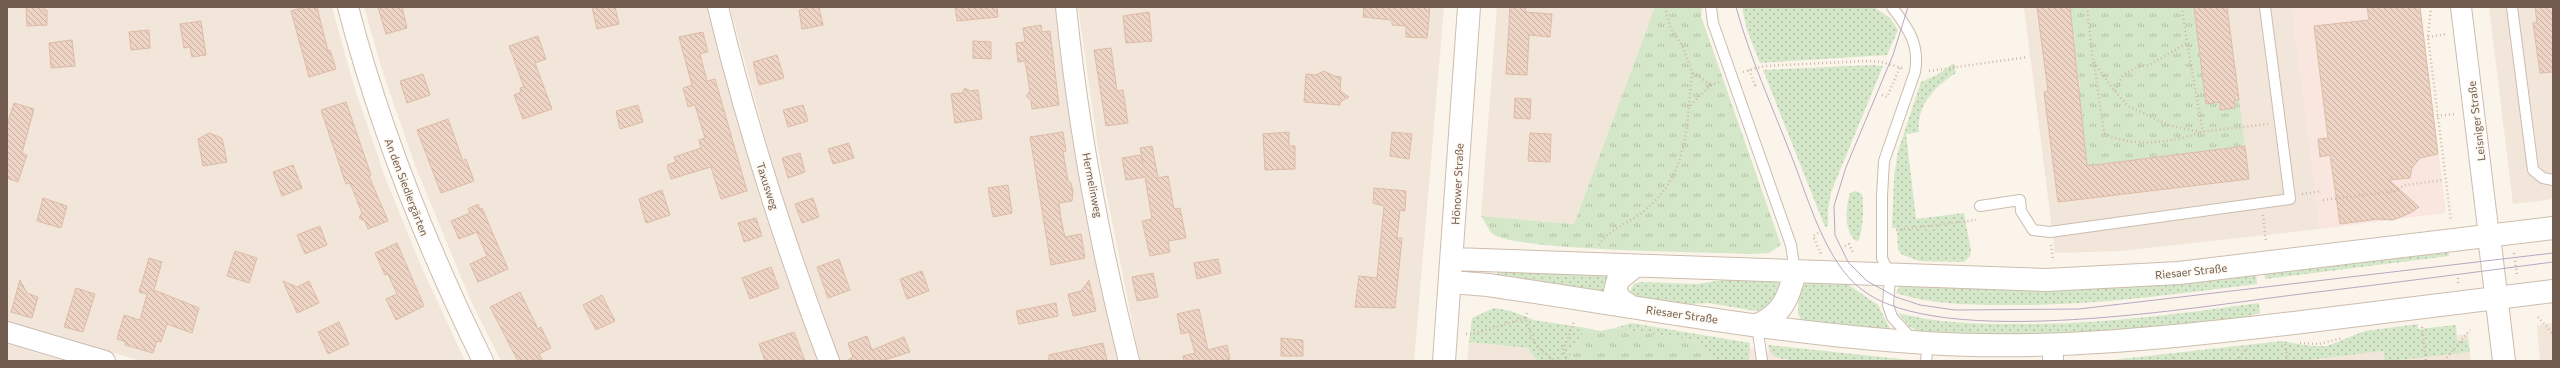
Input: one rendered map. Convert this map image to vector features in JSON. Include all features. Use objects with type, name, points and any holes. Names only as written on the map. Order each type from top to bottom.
[{"type":"main road","name":"Hönower Straße","points":[[1444,361],[1453,258],[1469,7]]},
{"type":"main road","name":"Riesaer Straße","points":[[1453,258],[1634,267],[2046,280],[2108,278],[2179,273],[2553,228]]},
{"type":"main road","points":[[2489,236],[2504,361]]},
{"type":"main road","points":[[1630,306],[1621,300],[1615,291],[1618,280],[1634,267]]},
{"type":"main road","points":[[1757,325],[1774,316],[1785,304],[1795,272]]},
{"type":"main road","name":"Riesaer Straße","points":[[1451,282],[1488,285],[1923,349],[2053,353],[2553,291]]},
{"type":"street","name":"An den Siedlergärten","points":[[348,7],[371,88],[414,209],[483,361]]},
{"type":"street","name":"Taxusweg","points":[[718,7],[756,150],[783,233],[830,361]]},
{"type":"street","name":"Hermelinweg","points":[[1066,7],[1074,84],[1117,313],[1129,361]]},
{"type":"street","name":"Leisniger Straße","points":[[2461,7],[2489,236]]},
{"type":"street","points":[[7,332],[105,361]]},
{"type":"lane","points":[[1711,7],[1713,23],[1791,245],[1795,272]]},
{"type":"lane","points":[[1892,7],[1914,40],[1917,58],[1915,72],[1884,161],[1881,232],[1882,258],[1890,276],[1888,305],[1892,317],[1923,349]]},
{"type":"lane","points":[[1980,206],[2020,200],[2021,211],[2033,230],[2050,232],[2290,199],[2265,7]]},
{"type":"lane","points":[[2512,7],[2533,170],[2543,178],[2553,180]]},
{"type":"lane","points":[[1757,325],[1762,361]]},
{"type":"path","points":[[1597,248],[1615,229],[1640,213],[1663,192],[1678,168],[1687,132],[1692,72],[1683,47],[1670,27],[1665,7]]},
{"type":"path","points":[[2087,7],[2104,133],[2128,142],[2151,142],[2201,132],[2280,122]]},
{"type":"path","points":[[2182,7],[2201,132]]},
{"type":"path","points":[[2431,7],[2428,37],[2444,180],[2452,225]]},
{"type":"path","points":[[2115,91],[2123,75],[2137,67],[2149,64],[2187,43]]},
{"type":"path","points":[[1689,107],[1712,85],[1749,70],[1764,66],[1865,61],[1881,62],[1915,72],[2028,57]]},
{"type":"path","points":[[2093,60],[2115,91],[2128,106],[2168,125],[2201,132]]},
{"type":"path","points":[[1882,95],[1887,97],[1900,67]]},
{"type":"path","points":[[1749,70],[1755,85],[1758,84]]},
{"type":"path","points":[[1692,72],[1712,85]]},
{"type":"path","points":[[2437,116],[2456,114]]},
{"type":"path","points":[[2323,200],[2395,191],[2405,185],[2444,180]]},
{"type":"path","points":[[2289,196],[2322,191]]},
{"type":"path","points":[[2262,203],[2267,250]]},
{"type":"path","points":[[1881,232],[1981,219]]},
{"type":"path","points":[[1818,234],[1813,236],[1822,255]]},
{"type":"path","points":[[1845,246],[1849,244],[1854,255]]},
{"type":"path","points":[[1527,313],[1525,318],[1536,346],[1556,361]]},
{"type":"path","points":[[1466,334],[1473,334],[1525,318]]},
{"type":"path","points":[[2538,318],[2553,334]]},
{"type":"path","points":[[2421,320],[2426,361]]},
{"type":"path","points":[[1567,361],[1563,350],[1574,322]]},
{"type":"path","points":[[2444,361],[2470,330]]},
{"type":"path","points":[[2284,338],[2288,361]]},
{"type":"path","points":[[2238,361],[2250,342]]},
{"type":"shaded area","points":[[7,7],[332,7],[353,83],[386,180],[422,268],[465,361],[141,361],[7,322]]},
{"type":"shaded area","points":[[364,7],[708,7],[733,106],[760,198],[817,361],[501,361],[470,299],[416,168],[383,73]]},
{"type":"shaded area","points":[[730,7],[1056,7],[1064,65],[1098,267],[1118,361],[840,361],[780,192]]},
{"type":"shaded area","points":[[1078,7],[1444,7],[1414,361],[1140,361],[1100,161]]},
{"type":"shaded area","points":[[1497,7],[1655,7],[1574,224],[1481,216]]},
{"type":"shaded area","points":[[2024,7],[2292,7],[2320,229],[2120,251],[2055,253]]},
{"type":"shaded area","points":[[2292,7],[2420,7],[2446,213],[2320,229]]},
{"type":"shaded area","points":[[2489,7],[2553,7],[2553,199],[2513,204]]},
{"type":"shaded area","points":[[2553,323],[2553,361],[2540,361],[2537,325]]},
{"type":"shaded area","points":[[2468,334],[2471,361],[2247,361]]},
{"type":"shaded area","points":[[1469,342],[1528,348],[1537,361],[1467,361]]},
{"type":"shaded area","points":[[7,344],[65,361],[7,361]]},
{"type":"shaded area","points":[[1737,347],[1865,361],[1736,361]]},
{"type":"green space","points":[[1655,7],[1702,7],[1701,16],[1781,245],[1769,253],[1751,254],[1615,250],[1536,244],[1508,240],[1493,234],[1481,216],[1574,224]]},
{"type":"green space","points":[[1742,7],[1874,7],[1890,18],[1898,30],[1887,55],[1760,63],[1747,30]]},
{"type":"green space","points":[[2070,7],[2194,7],[2206,104],[2220,102],[2221,110],[2235,108],[2234,101],[2239,100],[2245,146],[2080,167],[2077,87],[2080,87]]},
{"type":"green space","points":[[1954,63],[1956,73],[1934,91],[1924,105],[1919,123],[1919,132],[1906,134],[1916,219],[1964,213],[1971,251],[1970,256],[1964,262],[1919,261],[1901,254],[1898,249],[1897,228],[1892,228],[1894,178],[1898,151],[1921,82],[1937,75]]},
{"type":"green space","points":[[1873,65],[1883,66],[1831,192],[1828,211],[1828,226],[1825,227],[1763,70]]},
{"type":"green space","points":[[1856,191],[1862,194],[1863,211],[1859,240],[1856,241],[1847,225],[1847,205],[1850,193]]},
{"type":"green space","points":[[2448,248],[2449,256],[2265,279],[2264,271]]},
{"type":"green space","points":[[1498,269],[1612,274],[1604,285],[1604,291],[1608,295],[1497,278]]},
{"type":"green space","points":[[2256,273],[2257,284],[2133,299],[2072,304],[1966,304],[1924,300],[1896,293],[1900,286],[1906,284]]},
{"type":"green space","points":[[1730,279],[1770,280],[1779,283],[1783,288],[1768,308],[1756,311],[1708,303],[1672,305],[1644,301],[1631,294],[1631,289],[1634,284],[1641,282],[1698,284]]},
{"type":"green space","points":[[1807,282],[1846,283],[1878,305],[1890,329],[1896,333],[1802,322],[1798,313],[1799,290]]},
{"type":"green space","points":[[2259,303],[2260,313],[2217,325],[2072,336],[1922,334],[1909,326],[1898,313],[1927,319],[1956,322],[1985,324],[2046,324],[2107,321]]},
{"type":"green space","points":[[1494,308],[1511,311],[1534,320],[1586,328],[1574,347],[1568,350],[1575,361],[1537,361],[1528,348],[1469,342],[1472,318]]},
{"type":"green space","points":[[1631,323],[1750,343],[1749,361],[1714,361],[1698,341],[1615,328]]},
{"type":"green space","points":[[2418,324],[2418,329],[2456,325],[2457,341],[2468,340],[2470,352],[2390,361],[2385,361],[2383,351],[2300,361],[2103,361],[2282,341],[2311,346],[2327,346],[2365,331]]},
{"type":"green space","points":[[1586,328],[1600,331],[1615,328],[1698,341],[1714,361],[1575,361],[1568,350],[1574,347]]},
{"type":"green space","points":[[1768,345],[1919,361],[1890,363],[1846,363],[1803,361],[1776,357],[1773,355]]},
{"type":"building","points":[[26,7],[44,7],[44,10],[47,10],[47,25],[27,26]]},
{"type":"building","points":[[304,7],[317,7],[328,51],[330,50],[336,69],[309,77],[291,11]]},
{"type":"building","points":[[378,7],[402,7],[407,28],[386,34]]},
{"type":"building","points":[[592,7],[615,7],[619,24],[597,29]]},
{"type":"building","points":[[805,7],[819,7],[823,25],[802,29],[799,10],[805,9]]},
{"type":"building","points":[[955,7],[997,7],[998,17],[957,21]]},
{"type":"building","points":[[1364,7],[1430,7],[1427,38],[1406,37],[1406,26],[1392,25],[1392,20],[1363,17]]},
{"type":"building","points":[[1510,7],[1526,7],[1525,12],[1552,14],[1550,37],[1529,35],[1527,75],[1506,74]]},
{"type":"building","points":[[2037,7],[2070,7],[2087,166],[2245,146],[2249,179],[2058,202],[2044,92],[2048,91]]},
{"type":"building","points":[[2194,7],[2227,7],[2239,100],[2234,101],[2235,108],[2220,110],[2220,102],[2206,104]]},
{"type":"building","points":[[2367,7],[2420,7],[2438,154],[2420,158],[2412,168],[2410,178],[2389,180],[2419,207],[2410,213],[2393,220],[2378,219],[2340,224],[2330,155],[2320,157],[2318,139],[2328,138],[2314,26],[2369,20]]},
{"type":"building","points":[[2535,7],[2553,7],[2553,72],[2540,73],[2533,23],[2537,22]]},
{"type":"building","points":[[1149,12],[1152,41],[1126,43],[1123,16]]},
{"type":"building","points":[[201,21],[206,55],[192,57],[190,47],[184,48],[180,24]]},
{"type":"building","points":[[1041,25],[1042,32],[1050,31],[1059,105],[1032,109],[1031,100],[1026,96],[1030,91],[1025,61],[1018,62],[1016,43],[1025,42],[1023,28]]},
{"type":"building","points":[[149,30],[150,48],[131,50],[129,32]]},
{"type":"building","points":[[703,32],[708,52],[700,54],[707,81],[715,79],[747,191],[721,199],[711,167],[671,179],[667,165],[676,162],[674,157],[701,148],[699,140],[705,138],[695,105],[688,107],[683,88],[692,85],[679,37]]},
{"type":"building","points":[[538,36],[546,59],[535,63],[552,109],[523,119],[514,95],[521,92],[520,88],[524,87],[509,46]]},
{"type":"building","points":[[72,40],[75,66],[51,68],[49,43]]},
{"type":"building","points":[[973,41],[991,42],[991,59],[973,58]]},
{"type":"building","points":[[1111,48],[1117,91],[1123,90],[1128,123],[1106,126],[1094,50]]},
{"type":"building","points":[[777,55],[784,78],[759,85],[753,62]]},
{"type":"building","points":[[1324,71],[1334,76],[1341,77],[1340,91],[1349,97],[1340,102],[1340,105],[1304,102],[1306,74],[1316,75]]},
{"type":"building","points":[[423,74],[430,95],[407,103],[400,81]]},
{"type":"building","points":[[965,88],[970,91],[978,90],[982,119],[955,123],[951,94],[962,93]]},
{"type":"building","points":[[1515,98],[1531,99],[1530,119],[1514,118]]},
{"type":"building","points":[[346,102],[371,175],[369,176],[388,221],[368,229],[365,221],[359,218],[362,213],[350,183],[346,184],[321,110]]},
{"type":"building","points":[[14,103],[34,109],[22,153],[27,155],[18,182],[7,178],[7,125]]},
{"type":"building","points":[[638,105],[643,122],[620,129],[616,111]]},
{"type":"building","points":[[803,105],[808,121],[788,127],[783,110]]},
{"type":"building","points":[[448,119],[463,161],[466,159],[474,181],[441,193],[417,130]]},
{"type":"building","points":[[1063,132],[1066,151],[1063,152],[1068,181],[1071,183],[1073,192],[1072,201],[1059,203],[1061,219],[1065,237],[1081,234],[1085,258],[1051,265],[1030,137]]},
{"type":"building","points":[[1289,132],[1289,146],[1295,146],[1295,169],[1265,170],[1263,134]]},
{"type":"building","points":[[1392,132],[1412,134],[1409,159],[1390,156]]},
{"type":"building","points":[[209,133],[222,138],[227,162],[203,166],[198,139]]},
{"type":"building","points":[[1530,133],[1551,134],[1550,162],[1528,161]]},
{"type":"building","points":[[849,143],[854,158],[833,164],[828,149]]},
{"type":"building","points":[[1152,146],[1158,178],[1168,176],[1174,209],[1180,208],[1186,238],[1168,241],[1170,252],[1150,256],[1142,221],[1152,219],[1145,177],[1126,180],[1122,158],[1140,155],[1143,163],[1140,148]]},
{"type":"building","points":[[800,153],[805,172],[788,178],[782,158]]},
{"type":"building","points":[[293,165],[302,188],[282,196],[273,172]]},
{"type":"building","points":[[1008,185],[1012,213],[993,217],[988,188]]},
{"type":"building","points":[[1374,188],[1406,191],[1405,211],[1400,210],[1397,238],[1402,238],[1395,308],[1355,307],[1359,276],[1377,278],[1384,206],[1373,203]]},
{"type":"building","points":[[662,190],[670,215],[646,223],[639,199]]},
{"type":"building","points":[[43,198],[67,206],[61,228],[37,221]]},
{"type":"building","points":[[813,198],[819,217],[802,223],[795,204]]},
{"type":"building","points":[[478,204],[480,209],[482,208],[508,269],[478,282],[470,264],[487,256],[477,232],[459,239],[451,221],[470,213],[468,209]]},
{"type":"building","points":[[756,218],[762,236],[744,242],[738,223]]},
{"type":"building","points":[[320,226],[327,245],[305,254],[297,235]]},
{"type":"building","points":[[397,243],[424,306],[396,320],[386,299],[397,294],[388,274],[385,275],[375,253]]},
{"type":"building","points":[[235,251],[257,258],[249,283],[227,276]]},
{"type":"building","points":[[149,258],[162,262],[154,290],[199,308],[192,333],[167,324],[161,342],[157,341],[153,353],[125,345],[126,342],[117,339],[124,315],[140,320],[147,294],[139,292]]},
{"type":"building","points":[[839,259],[850,290],[828,298],[817,267]]},
{"type":"building","points":[[1218,259],[1221,273],[1197,279],[1194,263]]},
{"type":"building","points":[[771,267],[779,288],[750,299],[742,278]]},
{"type":"building","points":[[922,271],[929,291],[907,299],[900,279]]},
{"type":"building","points":[[1153,273],[1158,297],[1137,301],[1132,277]]},
{"type":"building","points":[[20,280],[27,293],[38,297],[32,318],[11,312]]},
{"type":"building","points":[[1089,280],[1096,311],[1073,316],[1068,294],[1081,291]]},
{"type":"building","points":[[283,281],[297,287],[309,281],[319,303],[297,313]]},
{"type":"building","points":[[76,288],[95,294],[83,332],[64,327]]},
{"type":"building","points":[[520,292],[538,329],[541,327],[551,348],[539,354],[543,361],[518,361],[490,307]]},
{"type":"building","points":[[602,295],[615,321],[596,330],[583,305]]},
{"type":"building","points":[[1056,303],[1058,316],[1019,324],[1016,311]]},
{"type":"building","points":[[1199,309],[1208,350],[1227,345],[1230,359],[1221,361],[1184,361],[1183,356],[1195,353],[1189,332],[1181,334],[1177,314]]},
{"type":"building","points":[[339,322],[349,344],[328,354],[318,332]]},
{"type":"building","points":[[794,332],[805,361],[765,361],[759,344]]},
{"type":"building","points":[[867,336],[872,350],[904,337],[910,352],[881,361],[846,361],[853,357],[848,343]]},
{"type":"building","points":[[1281,338],[1303,340],[1303,356],[1281,356]]},
{"type":"building","points":[[1103,343],[1107,361],[1049,361],[1049,355]]},
{"type":"tram line","points":[[1736,7],[1755,63],[1818,227],[1827,245],[1848,277],[1861,289],[1898,308],[1949,318],[2008,321],[2073,320],[2201,307],[2553,262]]},
{"type":"tram line","points":[[1908,7],[1893,55],[1846,167],[1834,206],[1835,235],[1848,262],[1867,281],[1896,297],[1920,305],[1955,310],[2079,309],[2553,253]]}]
